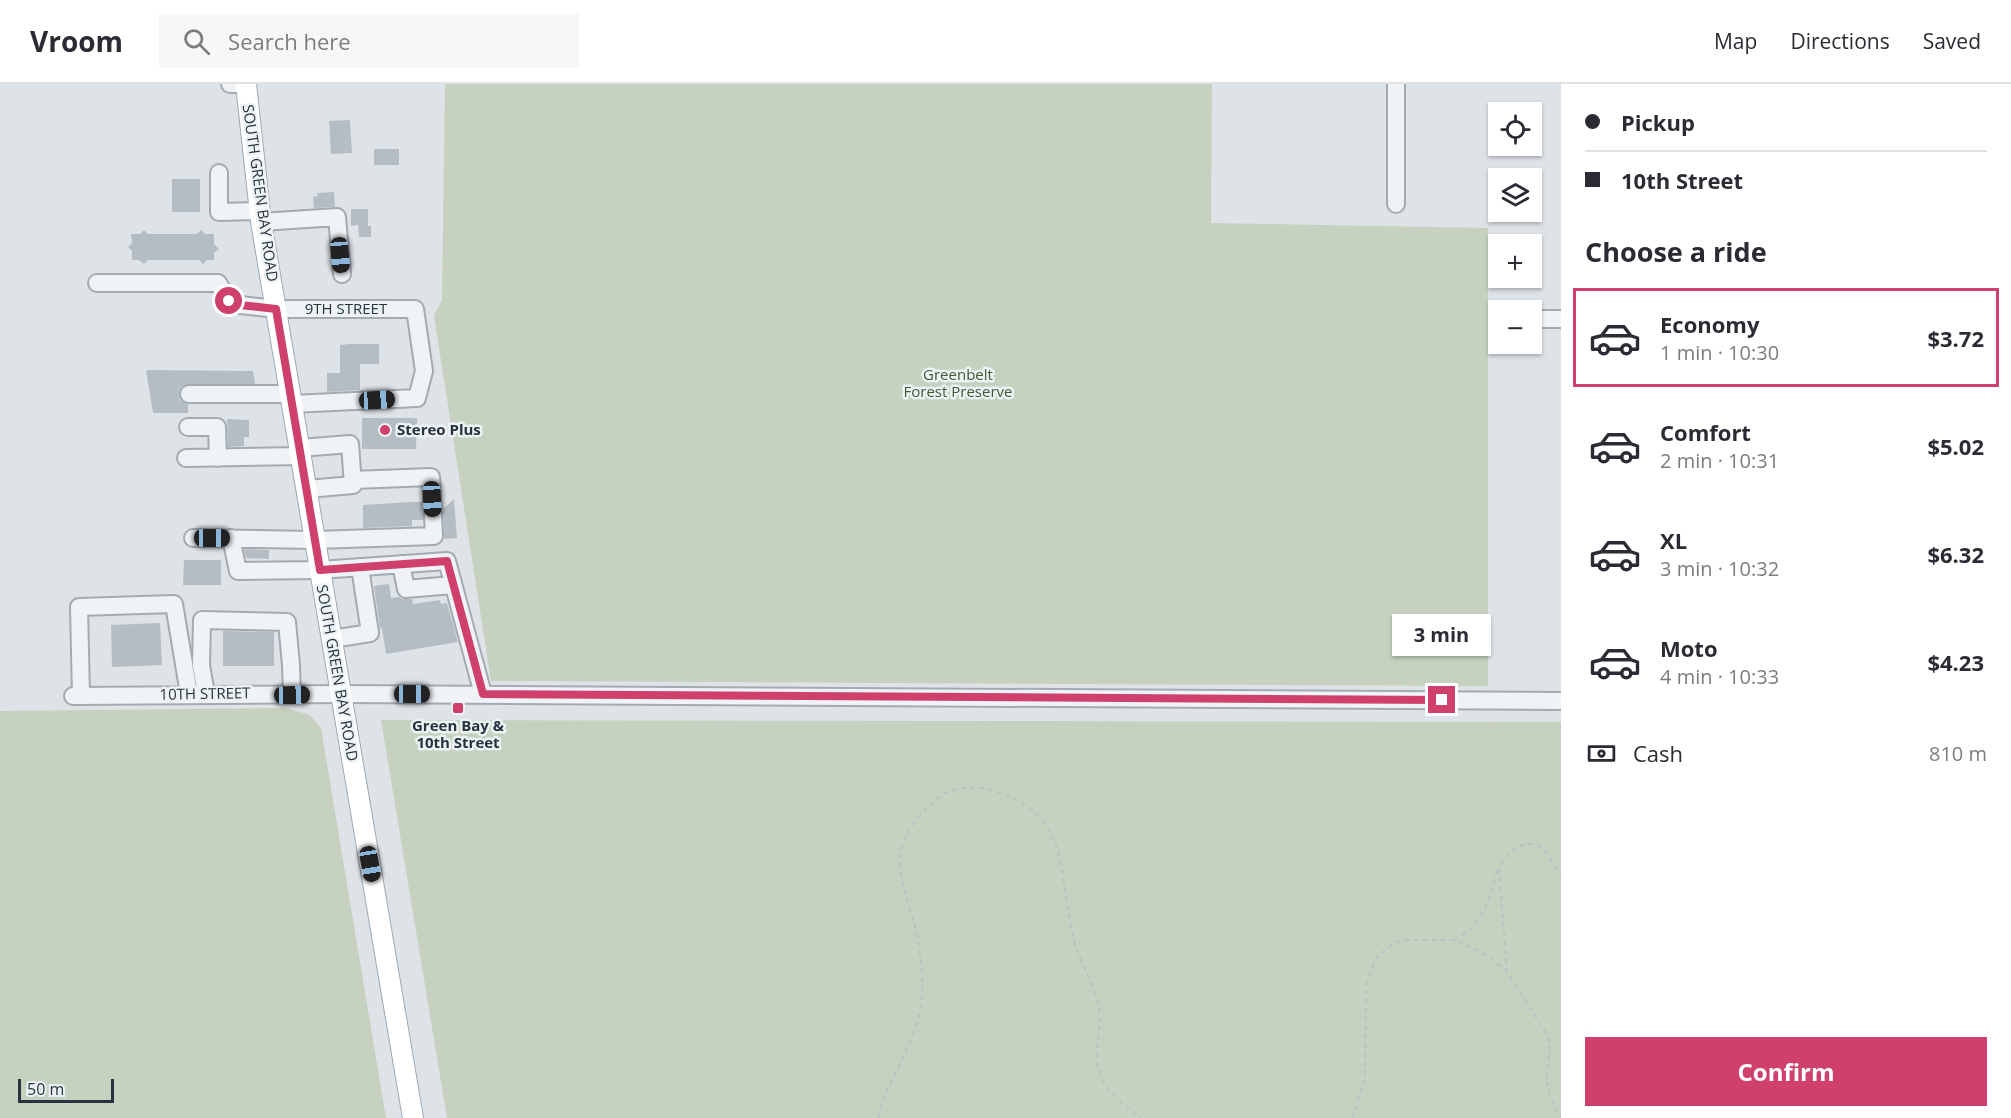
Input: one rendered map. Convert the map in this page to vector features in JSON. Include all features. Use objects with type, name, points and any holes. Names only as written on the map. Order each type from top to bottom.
[{"type":"main road","name":"SOUTH GREEN BAY ROAD","points":[[246,84],[260,217],[413,1118]]},
{"type":"street","points":[[230,84],[246,84]]},
{"type":"street","points":[[1396,84],[1396,204]]},
{"type":"street","points":[[219,173],[219,212],[260,217],[337,217],[342,274]]},
{"type":"street","name":"9TH STREET","points":[[97,283],[218,283],[229,301],[240,305],[276,309],[416,309],[424,371],[417,398],[291,399]]},
{"type":"street","points":[[1542,319],[1561,319]]},
{"type":"street","points":[[189,394],[291,399]]},
{"type":"street","points":[[188,427],[217,428],[218,458]]},
{"type":"street","points":[[186,458],[300,452],[350,444],[353,485],[307,489]]},
{"type":"street","points":[[193,538],[315,540],[434,536],[431,477],[353,480]]},
{"type":"street","points":[[231,538],[238,571],[320,570],[447,561],[483,694]]},
{"type":"street","points":[[401,564],[406,589],[453,585]]},
{"type":"street","points":[[332,639],[370,633],[360,567]]},
{"type":"street","name":"10TH STREET","points":[[189,694],[174,604],[79,607],[77,696],[483,694],[1561,701]]},
{"type":"street","points":[[206,694],[201,664],[202,620],[286,622],[292,695]]},
{"type":"path","points":[[879,1118],[881,1102],[914,1033],[921,1003],[920,948],[901,873],[901,849],[905,837],[915,823],[940,796],[952,790],[983,788],[1003,794],[1035,813],[1048,828],[1063,865],[1069,917],[1078,956],[1095,992],[1099,1007],[1098,1065],[1102,1078],[1118,1100],[1141,1118]]},
{"type":"path","points":[[1454,940],[1470,930],[1478,920],[1499,867],[1508,853],[1518,847],[1533,843],[1542,848],[1561,875]]},
{"type":"path","points":[[1499,867],[1507,972]]},
{"type":"path","points":[[1352,1118],[1365,1078],[1368,980],[1378,956],[1394,943],[1404,940],[1454,940],[1492,959],[1507,972],[1548,1036],[1551,1048],[1546,1074],[1547,1086],[1561,1118]]},
{"type":"green space","name":"Greenbelt Forest Preserve","points":[[445,84],[1212,84],[1211,223],[1488,228],[1488,686],[491,681],[434,316],[442,300]]},
{"type":"green space","points":[[286,708],[310,715],[321,728],[386,1118],[0,1118],[0,711]]},
{"type":"green space","points":[[381,720],[1561,722],[1561,1118],[447,1118]]},
{"type":"building","points":[[350,120],[352,153],[331,154],[329,121]]},
{"type":"building","points":[[374,149],[399,149],[399,165],[374,165]]},
{"type":"building","points":[[172,179],[200,179],[200,212],[172,212]]},
{"type":"building","points":[[334,192],[335,207],[314,208],[313,197],[318,196],[317,193]]},
{"type":"building","points":[[351,209],[368,209],[368,226],[371,226],[371,237],[359,237],[358,225],[351,226]]},
{"type":"building","points":[[144,230],[148,234],[197,234],[201,230],[205,234],[214,234],[214,244],[219,249],[214,253],[214,260],[207,260],[203,264],[199,260],[148,260],[144,264],[139,260],[132,260],[132,251],[128,247],[132,243],[131,234],[140,234]]},
{"type":"building","points":[[379,344],[379,364],[360,364],[360,390],[327,392],[327,373],[340,373],[340,345]]},
{"type":"building","points":[[146,370],[253,371],[255,384],[184,385],[179,395],[180,400],[188,404],[188,413],[153,413]]},
{"type":"building","points":[[362,418],[417,418],[416,449],[362,449]]},
{"type":"building","points":[[227,419],[249,420],[249,437],[244,437],[244,446],[228,447]]},
{"type":"building","points":[[454,499],[457,538],[444,539],[443,509]]},
{"type":"building","points":[[422,502],[423,520],[412,520],[412,526],[363,528],[363,505]]},
{"type":"building","points":[[244,549],[269,550],[269,559],[246,558]]},
{"type":"building","points":[[184,560],[221,560],[221,585],[183,585]]},
{"type":"building","points":[[389,584],[391,598],[412,599],[413,604],[440,600],[441,604],[447,603],[458,642],[386,654],[374,586]]},
{"type":"building","points":[[160,623],[162,665],[112,667],[111,625]]},
{"type":"building","points":[[223,631],[274,632],[274,666],[223,666]]},
{"type":"place","name":"Stereo Plus","points":[[385,430]]},
{"type":"place","name":"Green Bay & 10th Street","points":[[458,708]]},
{"type":"route","points":[[229,301],[240,305],[276,309],[320,570],[447,561],[483,694],[1442,700]]}]
